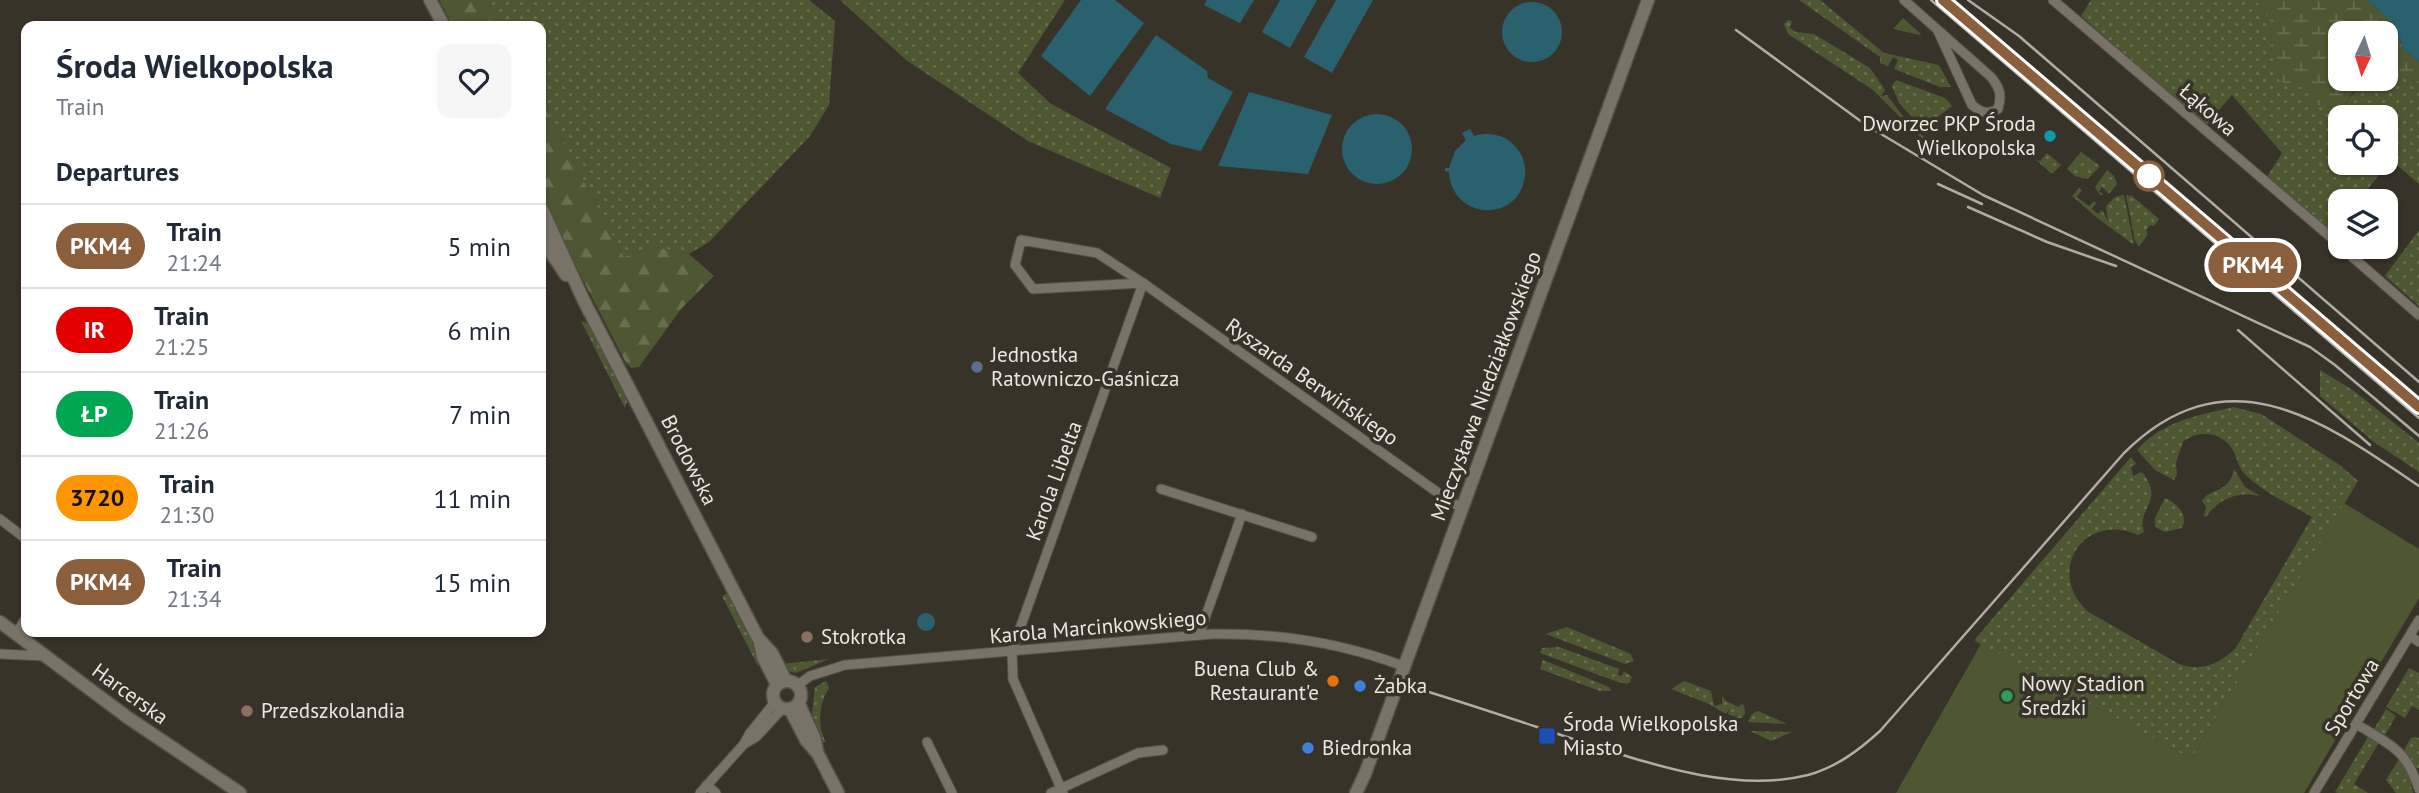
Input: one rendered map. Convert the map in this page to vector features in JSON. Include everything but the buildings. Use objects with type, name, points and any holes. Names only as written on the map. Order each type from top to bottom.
[{"type":"street","points":[[430,0],[441,21]]},
{"type":"street","name":"Mieczysława Niedziałkowskiego","points":[[1359,791],[1648,0]]},
{"type":"street","points":[[1904,0],[1991,77],[1999,87],[2001,99],[1998,109],[1981,113],[1972,105],[1938,31]]},
{"type":"street","name":"Łąkowa","points":[[2053,0],[2328,235]]},
{"type":"street","name":"Brodowska","points":[[546,217],[584,301],[758,638],[772,653],[787,683]]},
{"type":"street","name":"Ryszarda Berwińskiego","points":[[1143,283],[1033,289],[1015,265],[1021,240],[1097,253],[1143,283],[1462,508]]},
{"type":"street","name":"Brodowska","points":[[546,243],[584,301]]},
{"type":"street","name":"Łąkowa","points":[[2356,259],[2419,315]]},
{"type":"street","name":"Karola Libelta","points":[[1012,651],[1143,283]]},
{"type":"street","points":[[1161,489],[1312,537]]},
{"type":"street","points":[[1199,635],[1242,514]]},
{"type":"street","points":[[0,519],[21,535]]},
{"type":"street","name":"Sportowa","points":[[2314,793],[2419,620]]},
{"type":"street","name":"Harcerska","points":[[0,622],[127,717],[240,793]]},
{"type":"street","points":[[16,634],[21,626]]},
{"type":"street","name":"Karola Marcinkowskiego","points":[[787,683],[834,667],[1199,635],[1244,634],[1301,639],[1354,650],[1403,666]]},
{"type":"street","points":[[2410,636],[2419,642]]},
{"type":"street","points":[[1012,651],[1013,679],[1062,791]]},
{"type":"street","points":[[0,654],[45,656]]},
{"type":"street","points":[[716,793],[704,789],[744,744],[750,733],[787,706],[801,691],[787,683],[773,697],[787,706],[814,737],[818,754],[838,793]]},
{"type":"street","points":[[2356,724],[2400,752],[2409,762],[2419,789]]},
{"type":"street","points":[[927,741],[952,793]]},
{"type":"street","points":[[1051,793],[1062,791],[1138,753],[1163,750]]},
{"type":"green space","points":[[439,0],[487,0],[498,21],[450,21]]},
{"type":"green space","points":[[487,0],[809,0],[835,21],[829,105],[810,136],[709,242],[689,254],[656,247],[624,257],[546,110],[546,21],[498,21]]},
{"type":"green space","points":[[840,0],[1065,0],[1018,73],[1051,104],[1171,168],[1160,198],[1028,141],[906,60]]},
{"type":"green space","points":[[1799,0],[1820,0],[1884,53],[1939,65],[1951,87],[1940,87],[1894,69],[1898,60],[1893,57],[1888,66],[1880,63],[1880,57]]},
{"type":"green space","points":[[2091,0],[2256,0],[2270,21],[2272,54],[2303,88],[2332,105],[2328,105],[2328,175],[2379,175],[2368,189],[2328,189],[2328,229],[2267,177],[2282,153],[2232,95],[2206,125],[2081,16]]},
{"type":"green space","points":[[2256,0],[2367,0],[2391,21],[2328,21],[2328,91],[2354,91],[2344,105],[2328,107],[2310,103],[2303,88],[2279,81],[2272,54],[2270,21]]},
{"type":"green space","points":[[1903,18],[1921,34],[1893,29]]},
{"type":"green space","points":[[1788,20],[1792,21],[1790,28],[1796,32],[1814,34],[1870,68],[1885,90],[1881,96],[1887,95],[1912,125],[1942,148],[1941,150],[1924,141],[1873,90],[1788,34],[1784,24]]},
{"type":"green space","points":[[2398,34],[2403,49],[2419,61],[2419,84],[2398,73]]},
{"type":"green space","points":[[2398,73],[2419,84],[2419,184],[2398,166],[2398,105],[2345,105],[2356,91],[2398,91]]},
{"type":"green space","points":[[1896,80],[1945,98],[1952,106],[1930,123],[1930,129],[1926,132],[1899,103],[1892,86]]},
{"type":"green space","points":[[546,110],[624,257],[656,247],[689,254],[714,276],[681,309],[639,367],[631,368],[546,209]]},
{"type":"green space","points":[[2081,152],[2100,166],[2088,179],[2075,176],[2067,169]]},
{"type":"green space","points":[[2047,153],[2061,165],[2052,174],[2036,160],[2040,161]]},
{"type":"green space","points":[[2107,170],[2114,176],[2117,184],[2109,194],[2102,187],[2099,191],[2103,194],[2101,196],[2095,187]]},
{"type":"green space","points":[[2079,188],[2082,190],[2077,197],[2089,206],[2094,201],[2096,203],[2092,209],[2098,214],[2102,210],[2108,221],[2106,206],[2115,197],[2124,195],[2134,245],[2072,196]]},
{"type":"green space","points":[[2126,195],[2132,196],[2159,219],[2154,226],[2150,225],[2146,230],[2148,234],[2139,247],[2135,241]]},
{"type":"green space","points":[[2419,230],[2419,306],[2385,276]]},
{"type":"green space","points":[[581,321],[587,323],[594,332],[628,399],[625,408]]},
{"type":"green space","points":[[2320,370],[2354,391],[2419,443],[2419,472],[2374,442],[2320,396]]},
{"type":"green space","points":[[2233,407],[2261,414],[2341,466],[2358,481],[2191,759],[1975,641],[2131,457],[2136,464],[2131,467],[2133,476],[2142,472],[2151,491],[2144,516],[2144,532],[2138,535],[2119,530],[2102,531],[2087,538],[2077,549],[2071,563],[2070,578],[2075,595],[2087,611],[2179,664],[2203,667],[2222,659],[2235,649],[2312,517],[2250,479],[2241,470],[2230,445],[2218,436],[2196,435],[2183,442],[2176,462],[2177,475],[2174,480],[2155,470],[2137,450],[2169,426]]},
{"type":"green space","points":[[2234,469],[2245,487],[2260,496],[2237,495],[2223,501],[2204,516],[2206,507],[2202,501],[2228,483]]},
{"type":"green space","points":[[2165,498],[2183,514],[2182,528],[2165,532],[2155,527],[2155,518]]},
{"type":"green space","points":[[2344,503],[2419,549],[2419,598],[2304,793],[1896,793],[1981,644],[2191,759]]},
{"type":"green space","points":[[729,592],[762,664],[758,666],[722,596]]},
{"type":"green space","points":[[1567,627],[1631,654],[1634,661],[1625,664],[1546,634]]},
{"type":"green space","points":[[1559,647],[1619,669],[1618,675],[1622,676],[1624,671],[1632,677],[1630,682],[1627,684],[1615,681],[1540,653],[1542,648]]},
{"type":"green space","points":[[829,659],[796,673],[788,671],[781,664]]},
{"type":"green space","points":[[1543,660],[1609,687],[1611,691],[1600,691],[1540,669]]},
{"type":"green space","points":[[2409,668],[2419,673],[2419,710],[2412,706],[2405,718],[2386,707]]},
{"type":"green space","points":[[826,681],[829,688],[820,714],[821,729],[826,742],[823,743],[812,714],[815,687]]},
{"type":"green space","points":[[1684,681],[1711,691],[1714,706],[1722,704],[1722,696],[1739,707],[1744,705],[1745,713],[1742,718],[1736,718],[1737,713],[1735,717],[1728,714],[1729,709],[1726,714],[1671,689]]},
{"type":"green space","points":[[2386,709],[2396,716],[2384,737],[2374,729]]},
{"type":"green space","points":[[1757,711],[1787,724],[1748,722]]},
{"type":"green space","points":[[1750,731],[1792,732],[1771,741]]},
{"type":"green space","points":[[2369,735],[2380,741],[2354,784],[2368,793],[2335,792]]},
{"type":"green space","points":[[2411,738],[2419,738],[2419,768],[2415,768],[2404,750]]},
{"type":"green space","points":[[2401,756],[2412,780],[2413,793],[2396,793],[2386,780]]},
{"type":"water","points":[[1081,0],[1115,0],[1144,23],[1090,96],[1041,56]]},
{"type":"water","points":[[1207,0],[1254,0],[1240,23],[1204,5]]},
{"type":"water","points":[[1280,0],[1317,0],[1290,48],[1262,32]]},
{"type":"water","points":[[1336,0],[1373,0],[1332,73],[1304,57]]},
{"type":"water","points":[[2367,0],[2419,0],[2419,61],[2403,49],[2398,34],[2398,21],[2391,21]]},
{"type":"water","points":[[1532,2],[1553,11],[1562,32],[1553,53],[1532,62],[1511,53],[1502,32],[1511,11]]},
{"type":"water","points":[[1156,35],[1207,71],[1208,78],[1233,92],[1201,151],[1171,144],[1105,109]]},
{"type":"water","points":[[1249,92],[1332,115],[1308,174],[1218,166]]},
{"type":"water","points":[[1370,114],[1384,114],[1397,120],[1406,129],[1412,149],[1410,162],[1402,174],[1384,184],[1370,184],[1357,178],[1348,169],[1342,156],[1342,142],[1348,129],[1357,120]]},
{"type":"water","points":[[1470,129],[1474,136],[1490,134],[1505,138],[1517,148],[1523,159],[1525,174],[1521,190],[1512,201],[1500,208],[1474,208],[1462,200],[1453,188],[1449,172],[1445,171],[1445,168],[1449,168],[1455,151],[1466,140],[1462,133]]},
{"type":"water","points":[[926,613],[932,616],[935,622],[932,628],[926,631],[920,628],[917,622],[920,616]]},
{"type":"railway","points":[[1931,0],[2419,418]]},
{"type":"railway","points":[[1968,0],[2019,36],[2419,382]]},
{"type":"railway","points":[[1736,30],[1866,125],[1983,195],[2310,347],[2419,436]]},
{"type":"railway","points":[[1938,184],[1982,204]]},
{"type":"railway","points":[[1968,207],[2047,242],[2116,266]]},
{"type":"railway","points":[[2238,330],[2370,445]]},
{"type":"railway","points":[[1412,687],[1667,768],[1724,779],[1752,781],[1808,775],[1847,757],[1880,731],[2124,453],[2162,422],[2200,406],[2237,401],[2274,407],[2310,420],[2346,439],[2419,486]]},
{"type":"train","name":"PKM4","points":[[1943,0],[2419,407]]},
{"type":"place","name":"Dworzec PKP Środa Wielkopolska","points":[[2050,136]]},
{"type":"place","name":"Jednostka Ratowniczo-Gaśnicza","points":[[977,367]]},
{"type":"place","name":"Stokrotka","points":[[807,637]]},
{"type":"place","name":"Buena Club & Restaurant'e","points":[[1333,681]]},
{"type":"place","name":"Żabka","points":[[1360,686]]},
{"type":"place","name":"Nowy Stadion Średzki","points":[[2007,696]]},
{"type":"place","name":"Przedszkolandia","points":[[247,711]]},
{"type":"place","name":"Środa Wielkopolska Miasto","points":[[1547,736]]},
{"type":"place","name":"Biedronka","points":[[1308,748]]}]
